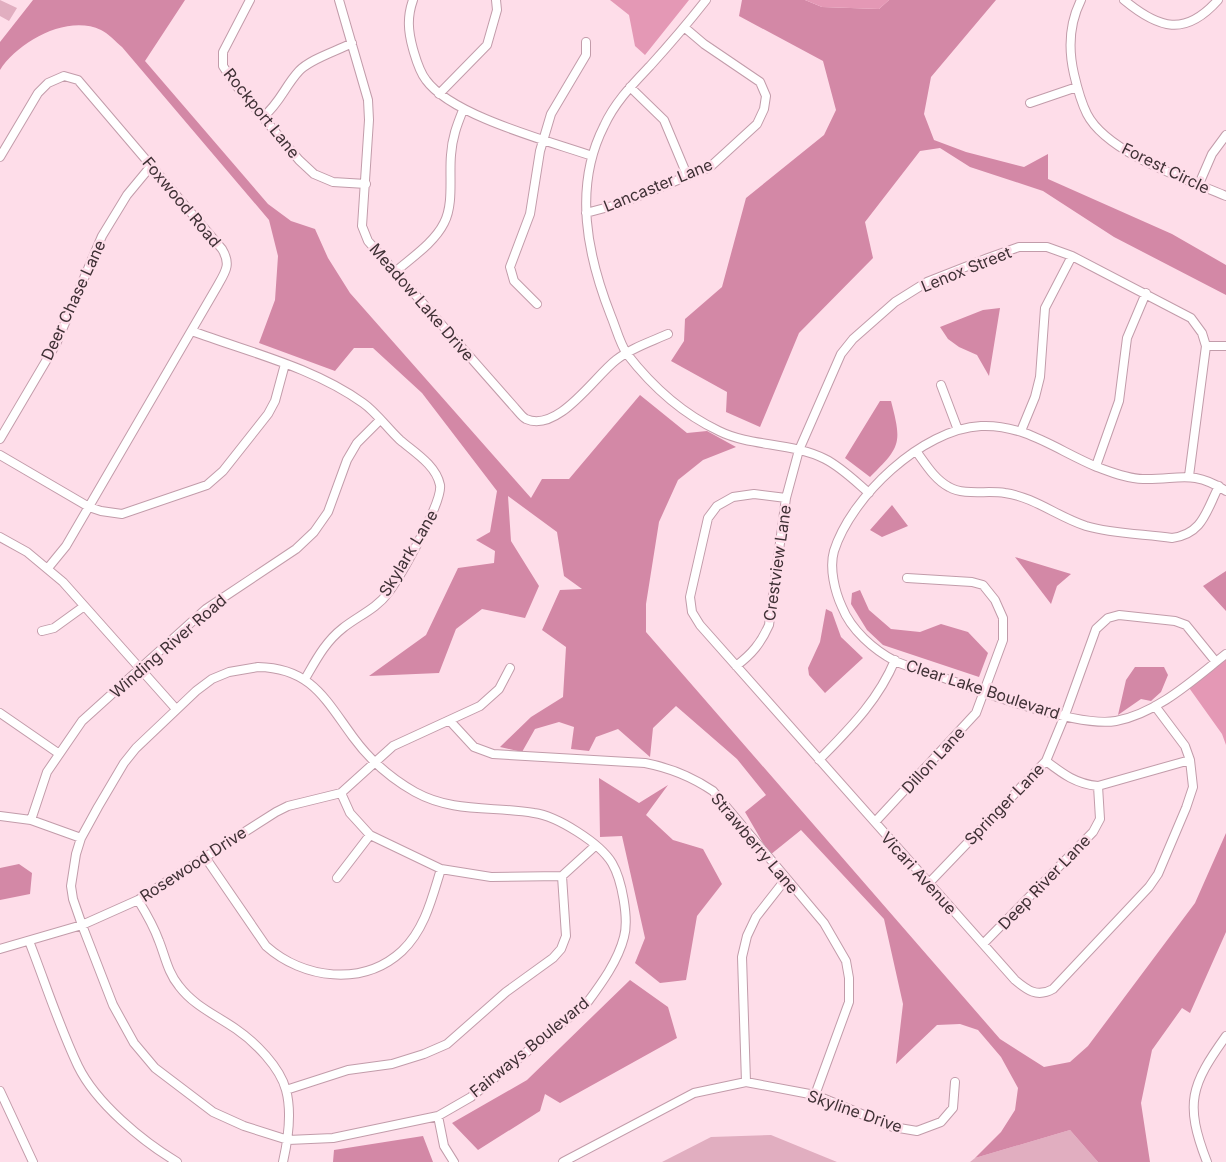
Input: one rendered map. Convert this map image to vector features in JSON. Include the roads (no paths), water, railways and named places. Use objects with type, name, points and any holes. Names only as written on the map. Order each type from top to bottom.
[{"type":"street","name":"Rockport Lane","points":[[250,0],[223,52],[223,66],[234,83],[263,118],[299,160],[314,174],[333,182],[366,184]]},
{"type":"street","name":"Meadow Lake Drive","points":[[339,0],[368,100],[366,184],[362,226],[368,241],[526,419],[543,420],[562,413],[626,352],[668,334]]},
{"type":"street","points":[[413,0],[408,17],[417,63],[426,80],[439,94],[463,110],[592,156]]},
{"type":"street","points":[[439,94],[487,45],[497,10],[496,0]]},
{"type":"street","points":[[706,0],[684,28],[619,99],[603,126],[592,156],[587,183],[586,212],[589,247],[599,283],[626,352],[682,410],[720,432],[799,450],[824,458],[869,493]]},
{"type":"street","name":"Forest Circle","points":[[1081,0],[1075,13],[1070,38],[1071,60],[1077,86],[1088,115],[1106,135],[1129,153],[1226,196]]},
{"type":"street","points":[[1124,0],[1153,20],[1171,26],[1190,23],[1205,14],[1218,0]]},
{"type":"street","name":"Lancaster Lane","points":[[586,212],[616,205],[710,167],[757,124],[764,110],[766,96],[760,82],[684,28]]},
{"type":"street","points":[[537,304],[514,281],[510,267],[513,254],[524,233],[530,214],[543,139],[551,114],[586,55],[586,42]]},
{"type":"street","points":[[263,118],[276,106],[299,71],[308,64],[352,43]]},
{"type":"street","name":"Foxwood Road","points":[[0,157],[38,93],[48,83],[64,76],[78,80],[152,166],[228,260],[227,270],[192,331],[66,546],[48,568]]},
{"type":"street","points":[[1030,103],[1077,86]]},
{"type":"street","points":[[630,88],[664,120],[687,175]]},
{"type":"street","points":[[395,272],[435,236],[444,223],[448,205],[455,129],[463,110]]},
{"type":"street","points":[[1199,184],[1212,154],[1226,135]]},
{"type":"street","name":"Deer Chase Lane","points":[[0,439],[56,344],[102,236],[127,195],[152,166]]},
{"type":"street","name":"Lenox Street","points":[[799,450],[841,354],[853,339],[895,302],[927,282],[1019,247],[1047,247],[1072,256],[1146,293],[1191,318],[1202,333],[1206,346]]},
{"type":"street","points":[[1021,430],[1035,397],[1040,377],[1045,308],[1072,256]]},
{"type":"street","points":[[1096,466],[1119,401],[1127,338],[1146,293]]},
{"type":"street","name":"Skylark Lane","points":[[192,331],[285,364],[322,380],[364,403],[379,421],[430,465],[440,485],[438,504],[387,594],[369,612],[344,626],[330,638],[305,679]]},
{"type":"street","points":[[1189,476],[1206,346],[1226,346]]},
{"type":"street","points":[[0,455],[89,506],[101,511],[122,514],[207,485],[223,471],[268,414],[275,401],[285,364]]},
{"type":"street","points":[[941,384],[958,430]]},
{"type":"street","name":"Winding River Road","points":[[31,820],[41,787],[58,752],[82,721],[142,669],[206,609],[296,549],[314,532],[328,512],[347,460],[358,443],[379,421]]},
{"type":"street","name":"Clear Lake Boulevard","points":[[1226,491],[1219,486],[1189,476],[1142,479],[1096,466],[1021,430],[979,426],[958,430],[929,441],[916,451],[869,493],[846,523],[834,553],[834,584],[842,609],[859,634],[895,660],[985,693],[1065,715],[1095,721],[1116,721],[1156,706],[1226,654]]},
{"type":"street","name":"Crestview Lane","points":[[736,666],[752,654],[762,641],[769,625],[786,498],[799,450]]},
{"type":"street","points":[[916,451],[934,476],[949,487],[969,492],[1005,493],[1028,499],[1069,520],[1088,526],[1172,538],[1186,536],[1200,526],[1219,486]]},
{"type":"street","name":"Vicari Avenue","points":[[786,498],[754,494],[733,496],[718,506],[708,518],[690,597],[692,612],[700,626],[1014,980],[1029,992],[1044,994],[1053,990],[1135,904],[1158,874],[1193,787],[1190,760],[1185,746],[1156,706]]},
{"type":"street","points":[[0,537],[27,552],[48,568],[142,669],[176,710]]},
{"type":"street","name":"Dillon Lane","points":[[875,822],[976,713],[985,693],[1003,640],[1003,618],[995,600],[983,585],[972,582],[907,578]]},
{"type":"street","points":[[42,631],[54,628],[83,606]]},
{"type":"street","name":"Springer Lane","points":[[929,883],[1046,761],[1096,629],[1108,618],[1119,615],[1175,621],[1186,626],[1216,662]]},
{"type":"street","points":[[819,760],[874,700],[886,683],[895,660]]},
{"type":"street","name":"Fairways Boulevard","points":[[250,668],[272,668],[305,679],[328,701],[353,738],[390,775],[416,792],[445,805],[475,810],[535,813],[579,833],[612,863],[622,890],[625,936],[600,985],[587,1003],[471,1097],[438,1116],[333,1138],[288,1140],[244,1126],[213,1112],[155,1068],[134,1043],[113,1005],[73,899],[71,886],[71,874],[81,838],[124,763],[136,748],[176,710],[212,680],[229,672],[250,668]]},
{"type":"street","name":"Rosewood Drive","points":[[0,949],[82,924],[138,900],[288,806],[342,792],[393,746],[480,706],[499,689],[510,668]]},
{"type":"street","points":[[0,713],[58,752]]},
{"type":"street","name":"Strawberry Lane","points":[[450,721],[474,747],[493,754],[645,762],[667,767],[694,778],[713,791],[829,932],[846,961],[849,978],[849,1002],[815,1095]]},
{"type":"street","points":[[1046,761],[1069,779],[1082,784],[1098,786],[1190,760]]},
{"type":"street","name":"Deep River Lane","points":[[983,944],[1092,832],[1100,819],[1098,786]]},
{"type":"street","points":[[342,792],[350,813],[370,835],[441,869],[491,877],[562,876],[595,846]]},
{"type":"street","points":[[0,816],[31,820],[81,838]]},
{"type":"street","points":[[337,878],[370,835]]},
{"type":"street","points":[[205,857],[266,946],[279,958],[304,969],[329,976],[360,973],[381,966],[402,951],[426,917],[441,869]]},
{"type":"street","points":[[286,1090],[348,1070],[392,1064],[424,1054],[447,1044],[506,992],[553,958],[561,949],[566,936],[562,876]]},
{"type":"street","points":[[746,1082],[742,957],[747,936],[756,917],[785,880]]},
{"type":"street","points":[[138,900],[159,938],[168,968],[178,985],[194,1003],[237,1029],[263,1051],[286,1090],[288,1140],[283,1162]]},
{"type":"street","points":[[29,941],[79,1068],[110,1109],[156,1150],[177,1162]]},
{"type":"street","points":[[1207,1162],[1196,1134],[1193,1107],[1198,1079],[1226,1036]]},
{"type":"street","name":"Skyline Drive","points":[[563,1162],[694,1093],[746,1082],[815,1095],[893,1127],[917,1131],[941,1122],[953,1108],[955,1082]]},
{"type":"street","points":[[0,1091],[34,1162]]},
{"type":"street","points":[[438,1116],[444,1146],[454,1162]]}]
